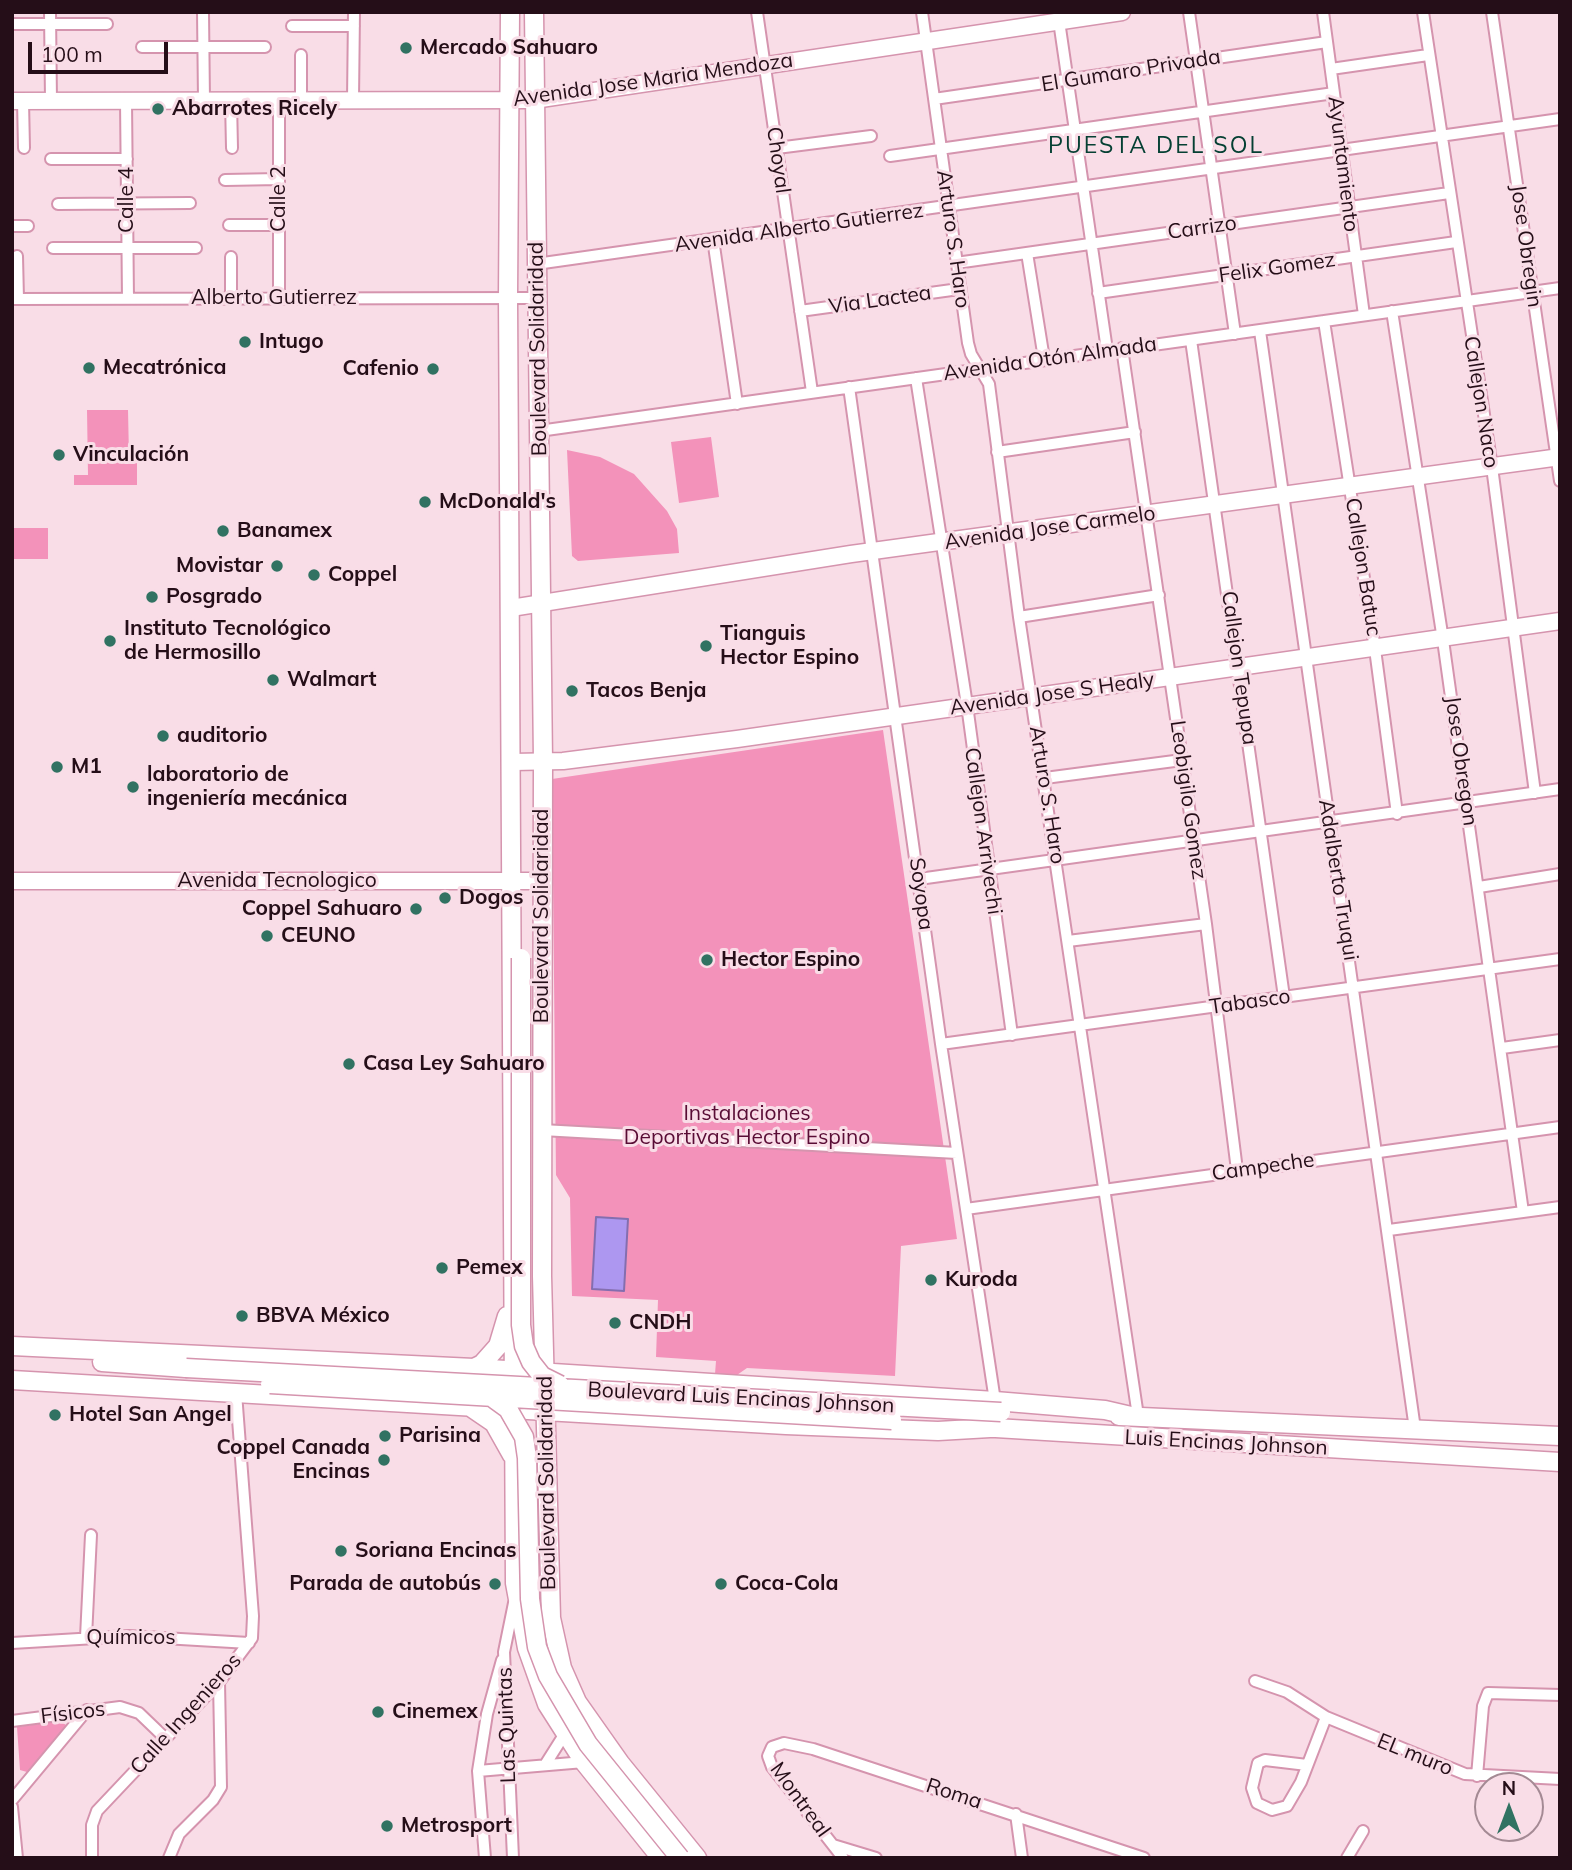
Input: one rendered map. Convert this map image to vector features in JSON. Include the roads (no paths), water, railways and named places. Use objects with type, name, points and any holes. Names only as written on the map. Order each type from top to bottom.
[{"type":"main road","name":"Boulevard Solidaridad","points":[[510,12],[508,297],[513,762],[513,1530],[516,1593],[537,1680],[564,1735],[661,1858]]},
{"type":"main road","name":"Boulevard Solidaridad","points":[[534,12],[542,604],[544,1372],[553,1633],[572,1693],[599,1736],[697,1858]]},
{"type":"main road","points":[[512,920],[521,941],[521,1325],[524,1346],[542,1376],[558,1385],[642,1406]]},
{"type":"main road","points":[[474,1368],[482,1364],[498,1346],[512,1292]]},
{"type":"main road","points":[[544,1339],[558,1358],[583,1375]]},
{"type":"main road","points":[[12,1346],[514,1370],[998,1406]]},
{"type":"main road","points":[[12,1357],[186,1374]]},
{"type":"main road","points":[[12,1370],[186,1374]]},
{"type":"main road","name":"Boulevard Luis Encinas Johnson","points":[[186,1374],[642,1406],[892,1420]]},
{"type":"main road","name":"Boulevard Luis Encinas Johnson","points":[[186,1374],[409,1379],[998,1406]]},
{"type":"main road","points":[[409,1379],[484,1392],[508,1409],[517,1422],[527,1458],[529,1584],[537,1647],[574,1724],[680,1858]]},
{"type":"main road","points":[[12,1380],[913,1431],[990,1428]]},
{"type":"main road","points":[[469,1406],[494,1423],[513,1458]]},
{"type":"main road","name":"Luis Encinas Johnson","points":[[998,1406],[1135,1416],[1560,1436]]},
{"type":"main road","points":[[546,1441],[557,1426],[582,1413]]},
{"type":"main road","name":"Luis Encinas Johnson","points":[[892,1420],[1560,1462]]},
{"type":"main road","points":[[513,1530],[530,1525],[548,1529]]},
{"type":"street","points":[[203,12],[204,101]]},
{"type":"street","points":[[353,100],[354,12]]},
{"type":"street","name":"Choyal","points":[[757,12],[812,391]]},
{"type":"street","name":"Arturo S. Haro","points":[[922,12],[959,289],[971,354],[989,384],[1007,535],[1058,861],[1135,1416]]},
{"type":"street","name":"Avenida Jose Maria Mendoza","points":[[18,101],[534,100],[1091,14],[1122,12]]},
{"type":"street","points":[[1189,12],[1235,334]]},
{"type":"street","name":"Ayuntamiento","points":[[1323,12],[1354,258],[1364,315]]},
{"type":"street","name":"Callejon Naco","points":[[1423,12],[1492,467],[1535,793]]},
{"type":"street","name":"Jose Obregin","points":[[1492,12],[1560,481]]},
{"type":"street","points":[[50,18],[51,101]]},
{"type":"street","points":[[12,24],[50,18],[107,24]]},
{"type":"street","points":[[1059,21],[1107,350]]},
{"type":"street","points":[[292,26],[354,26]]},
{"type":"street","name":"El Gumaro Privada","points":[[934,99],[1328,42]]},
{"type":"street","points":[[142,47],[265,47]]},
{"type":"street","points":[[301,55],[301,101]]},
{"type":"street","points":[[1331,69],[1428,55]]},
{"type":"street","points":[[890,156],[1334,93]]},
{"type":"street","points":[[18,101],[24,148]]},
{"type":"street","name":"Calle 4","points":[[126,101],[128,299]]},
{"type":"street","points":[[231,101],[232,148]]},
{"type":"street","name":"Calle 2","points":[[279,101],[279,298]]},
{"type":"street","name":"Avenida Alberto Gutierrez","points":[[537,264],[1560,119]]},
{"type":"street","points":[[776,148],[871,136]]},
{"type":"street","points":[[51,159],[127,159]]},
{"type":"street","points":[[225,180],[279,179]]},
{"type":"street","name":"Carrizo","points":[[956,263],[1449,193]]},
{"type":"street","points":[[58,204],[190,203]]},
{"type":"street","points":[[229,225],[279,225]]},
{"type":"street","points":[[12,226],[28,226]]},
{"type":"street","points":[[713,239],[737,404]]},
{"type":"street","name":"Felix Gomez","points":[[1098,293],[1456,242]]},
{"type":"street","points":[[53,248],[197,247]]},
{"type":"street","points":[[1027,253],[1044,359]]},
{"type":"street","points":[[15,299],[17,256]]},
{"type":"street","points":[[231,257],[231,299]]},
{"type":"street","name":"Avenida Otón Almada","points":[[539,431],[1560,288]]},
{"type":"street","name":"Via Lactea","points":[[800,311],[959,289]]},
{"type":"street","name":"Alberto Gutierrez","points":[[15,299],[536,298]]},
{"type":"street","name":"Jose Obregon","points":[[1392,311],[1467,803],[1522,1212]]},
{"type":"street","name":"Callejon Batuc","points":[[1324,321],[1375,649],[1397,814]]},
{"type":"street","name":"Adalberto Truqui","points":[[1260,331],[1415,1429]]},
{"type":"street","name":"Callejon Tepupa","points":[[1191,340],[1284,997]]},
{"type":"street","name":"Leobigilo Gomez","points":[[1122,348],[1206,924],[1237,1170]]},
{"type":"street","name":"Callejon Arrivechi","points":[[916,378],[967,705],[1012,1035]]},
{"type":"street","name":"Soyopa","points":[[849,387],[941,1044],[998,1406]]},
{"type":"street","points":[[997,452],[1135,432]]},
{"type":"street","name":"Avenida Jose Carmelo","points":[[511,608],[874,552],[1558,457]]},
{"type":"street","points":[[1019,617],[1159,595]]},
{"type":"street","name":"Avenida Jose S Healy","points":[[513,762],[724,741],[1443,640],[1560,621]]},
{"type":"street","points":[[1045,778],[1182,760]]},
{"type":"street","points":[[919,879],[988,872],[1560,789]]},
{"type":"street","points":[[1479,887],[1560,874]]},
{"type":"street","name":"Avenida Tecnologico","points":[[12,881],[542,881]]},
{"type":"street","points":[[1068,941],[1206,924]]},
{"type":"street","name":"Tabasco","points":[[941,1044],[1560,959]]},
{"type":"street","points":[[1502,1048],[1560,1040]]},
{"type":"street","name":"Campeche","points":[[966,1209],[1560,1127]]},
{"type":"street","points":[[542,1130],[957,1153]]},
{"type":"street","points":[[1389,1230],[1560,1207]]},
{"type":"street","name":"Calle Ingenieros","points":[[92,1858],[92,1825],[97,1811],[164,1737],[219,1682],[249,1643],[253,1616],[236,1393]]},
{"type":"street","points":[[86,1637],[91,1535]]},
{"type":"street","name":"Las Quintas","points":[[485,1858],[478,1771],[487,1714],[505,1652],[516,1593]]},
{"type":"street","name":"Químicos","points":[[12,1643],[86,1637],[158,1636],[249,1643]]},
{"type":"street","name":"Las Quintas","points":[[505,1652],[513,1858]]},
{"type":"street","name":"EL muro","points":[[1255,1681],[1287,1692],[1326,1717],[1443,1768],[1474,1775]]},
{"type":"street","points":[[169,1858],[179,1833],[213,1800],[221,1787],[219,1682]]},
{"type":"street","points":[[1477,1772],[1484,1699],[1493,1691],[1560,1695]]},
{"type":"street","name":"Físicos","points":[[12,1721],[87,1710],[130,1709],[164,1737]]},
{"type":"street","points":[[12,1800],[87,1710]]},
{"type":"street","points":[[1307,1765],[1265,1760],[1258,1763],[1252,1788],[1257,1804],[1272,1810],[1287,1805],[1307,1765],[1326,1717]]},
{"type":"street","points":[[545,1765],[564,1735]]},
{"type":"street","name":"Roma","points":[[768,1756],[776,1744],[794,1744],[1016,1814],[1144,1858]]},
{"type":"street","name":"Montreal","points":[[768,1756],[777,1775],[843,1858]]},
{"type":"street","points":[[478,1771],[584,1762]]},
{"type":"street","points":[[12,1807],[17,1858]]},
{"type":"street","points":[[1016,1814],[1022,1858]]},
{"type":"street","points":[[1347,1858],[1363,1831]]},
{"type":"street","points":[[1107,1844],[1109,1858]]},
{"type":"street","name":"Montreal","points":[[832,1845],[876,1858]]},
{"type":"place","name":"Mercado Sahuaro","points":[[406,48]]},
{"type":"place","name":"Abarrotes Ricely","points":[[158,109]]},
{"type":"place","name":"Intugo","points":[[245,342]]},
{"type":"place","name":"Mecatrónica","points":[[89,368]]},
{"type":"place","name":"Cafenio","points":[[433,369]]},
{"type":"place","name":"Vinculación","points":[[59,455]]},
{"type":"place","name":"McDonald's","points":[[425,502]]},
{"type":"place","name":"Banamex","points":[[223,531]]},
{"type":"place","name":"Movistar","points":[[277,566]]},
{"type":"place","name":"Coppel","points":[[314,575]]},
{"type":"place","name":"Posgrado","points":[[152,597]]},
{"type":"place","name":"Instituto Tecnológico de Hermosillo","points":[[110,641]]},
{"type":"place","name":"Tianguis Hector Espino","points":[[706,646]]},
{"type":"place","name":"Walmart","points":[[273,680]]},
{"type":"place","name":"Tacos Benja","points":[[572,691]]},
{"type":"place","name":"auditorio","points":[[163,736]]},
{"type":"place","name":"M1","points":[[57,767]]},
{"type":"place","name":"laboratorio de ingeniería mecánica","points":[[133,787]]},
{"type":"place","name":"Dogos","points":[[445,898]]},
{"type":"place","name":"Coppel Sahuaro","points":[[416,909]]},
{"type":"place","name":"CEUNO","points":[[267,936]]},
{"type":"place","name":"Hector Espino","points":[[707,960]]},
{"type":"place","name":"Casa Ley Sahuaro","points":[[349,1064]]},
{"type":"place","name":"Pemex","points":[[442,1268]]},
{"type":"place","name":"Kuroda","points":[[931,1280]]},
{"type":"place","name":"BBVA México","points":[[242,1316]]},
{"type":"place","name":"CNDH","points":[[615,1323]]},
{"type":"place","name":"Hotel San Angel","points":[[55,1415]]},
{"type":"place","name":"Parisina","points":[[385,1436]]},
{"type":"place","name":"Coppel Canada Encinas","points":[[384,1460]]},
{"type":"place","name":"Soriana Encinas","points":[[341,1551]]},
{"type":"place","name":"Parada de autobús","points":[[495,1584]]},
{"type":"place","name":"Coca-Cola","points":[[721,1584]]},
{"type":"place","name":"Cinemex","points":[[378,1712]]},
{"type":"place","name":"Metrosport","points":[[387,1826]]},
{"type":"district","name":"PUESTA DEL SOL","points":[[1156,146]]},
{"type":"park label","name":"Instalaciones Deportivas Hector Espino","points":[[747,1126]]}]
